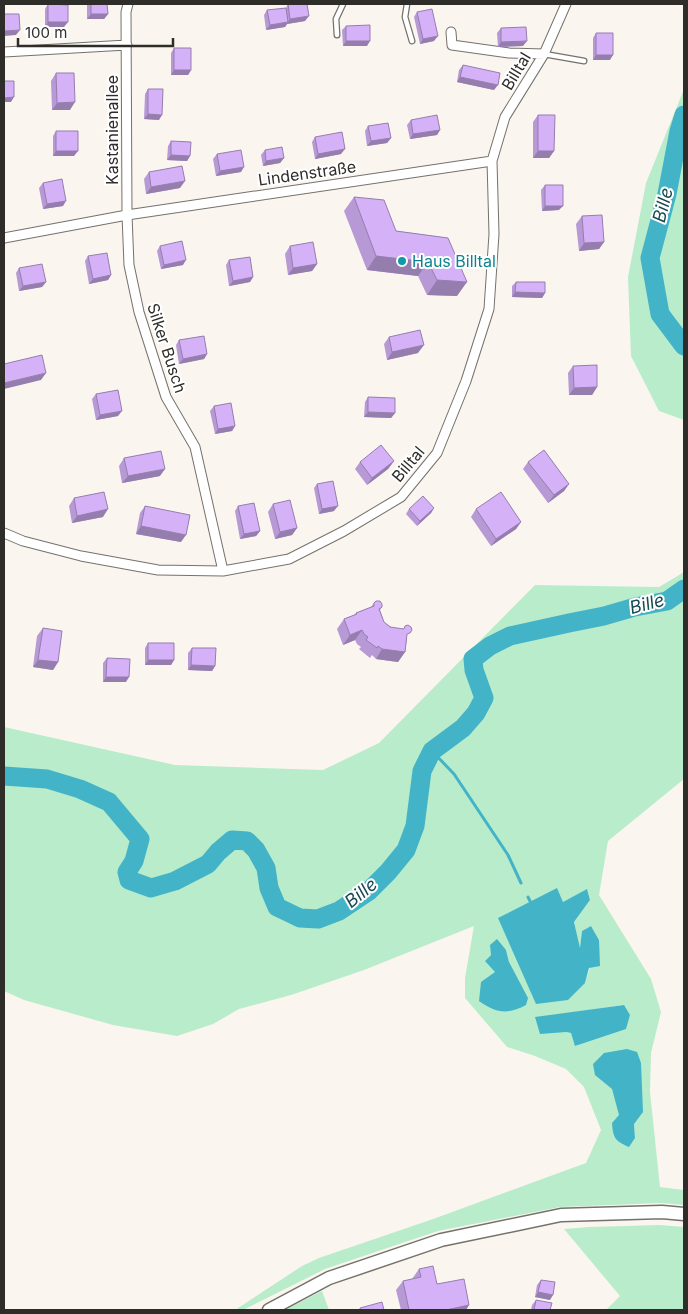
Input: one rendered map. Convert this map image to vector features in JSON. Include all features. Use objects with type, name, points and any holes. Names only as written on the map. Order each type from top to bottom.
[{"type":"main road","points":[[269,1310],[329,1278],[441,1240],[560,1214],[662,1212],[684,1214]]},
{"type":"street","name":"Kastanienallee","points":[[128,4],[126,12],[128,214]]},
{"type":"street","name":"Billtal","points":[[4,533],[81,556],[158,570],[223,571],[289,559],[344,531],[401,496],[437,453],[466,381],[489,309],[494,234],[492,161],[506,117],[544,54],[566,4]]},
{"type":"street","name":"Billtal","points":[[451,32],[452,46],[508,53],[544,54]]},
{"type":"street","points":[[4,52],[127,45]]},
{"type":"street","name":"Lindenstraße","points":[[4,238],[128,214],[492,161]]},
{"type":"street","name":"Silker Busch","points":[[128,214],[129,265],[139,312],[166,397],[195,448],[223,571]]},
{"type":"lane","points":[[337,35],[336,19],[343,4]]},
{"type":"lane","points":[[407,4],[405,16],[412,41]]},
{"type":"lane","points":[[544,54],[584,61]]},
{"type":"green space","points":[[684,89],[684,420],[659,411],[631,356],[628,277],[646,183]]},
{"type":"green space","points":[[684,572],[684,779],[608,841],[599,895],[651,979],[661,1012],[651,1053],[650,1092],[660,1187],[684,1190],[684,1205],[661,1203],[560,1207],[438,1231],[325,1269],[243,1310],[235,1310],[302,1266],[319,1258],[436,1218],[586,1163],[601,1130],[584,1087],[566,1069],[507,1047],[465,998],[465,978],[474,926],[364,970],[291,995],[239,1009],[213,1024],[177,1036],[113,1025],[24,1000],[4,991],[4,727],[175,765],[323,770],[379,743],[535,585],[659,587]],"holes":[[[556,888],[563,902],[587,890],[590,900],[574,922],[580,950],[582,931],[591,926],[599,940],[585,983]],[[506,950],[509,962],[485,961],[491,955]],[[623,1005],[576,1046],[571,1033],[535,1018]],[[612,1089],[634,1124],[635,1138],[620,1115]]]},
{"type":"green space","points":[[660,1225],[684,1227],[684,1310],[606,1310],[620,1296],[564,1229]]},
{"type":"green space","points":[[322,1291],[329,1310],[285,1310]]},
{"type":"water","points":[[557,888],[563,902],[587,889],[590,900],[574,922],[580,948],[582,931],[591,926],[599,940],[600,966],[589,968],[585,983],[568,1000],[536,1004],[498,918]]},
{"type":"water","points":[[497,939],[506,950],[509,962],[528,998],[526,1005],[513,1010],[496,1010],[479,1001],[481,982],[495,972],[485,961],[491,955],[490,945]]},
{"type":"water","points":[[624,1005],[630,1015],[626,1029],[575,1046],[571,1033],[540,1034],[535,1017]]},
{"type":"water","points":[[627,1049],[637,1052],[641,1063],[643,1112],[634,1124],[635,1138],[629,1147],[618,1141],[614,1136],[612,1123],[619,1115],[612,1089],[595,1075],[593,1064],[604,1053]]},
{"type":"building","points":[[48,4],[68,5],[68,22],[48,22]]},
{"type":"building","points":[[91,4],[107,4],[108,14],[91,14]]},
{"type":"building","points":[[288,4],[307,4],[309,16],[290,19]]},
{"type":"building","points":[[286,8],[288,22],[270,25],[267,10]]},
{"type":"building","points":[[432,9],[438,36],[423,39],[417,12]]},
{"type":"building","points":[[4,14],[19,14],[20,30],[4,31]]},
{"type":"building","points":[[370,25],[370,41],[346,41],[346,26]]},
{"type":"building","points":[[526,27],[527,41],[501,42],[501,28]]},
{"type":"building","points":[[596,33],[613,33],[613,55],[596,55]]},
{"type":"building","points":[[174,48],[191,48],[191,70],[174,70]]},
{"type":"building","points":[[463,65],[500,73],[498,85],[460,77]]},
{"type":"building","points":[[56,73],[74,73],[75,102],[57,103]]},
{"type":"building","points":[[4,81],[14,81],[14,97],[4,98]]},
{"type":"building","points":[[148,89],[163,89],[162,115],[148,114]]},
{"type":"building","points":[[437,115],[440,130],[413,134],[411,120]]},
{"type":"building","points":[[538,115],[555,115],[554,151],[538,151]]},
{"type":"building","points":[[388,123],[391,138],[371,141],[368,126]]},
{"type":"building","points":[[56,131],[78,131],[78,151],[56,151]]},
{"type":"building","points":[[342,132],[345,149],[318,154],[315,137]]},
{"type":"building","points":[[171,141],[191,142],[190,156],[171,155]]},
{"type":"building","points":[[282,147],[284,158],[266,161],[265,150]]},
{"type":"building","points":[[241,150],[244,167],[220,171],[217,154]]},
{"type":"building","points":[[182,166],[185,181],[151,187],[149,172]]},
{"type":"building","points":[[62,179],[66,201],[47,204],[43,183]]},
{"type":"building","points":[[545,185],[563,185],[563,206],[545,206]]},
{"type":"building","points":[[354,197],[384,200],[396,231],[448,238],[467,282],[437,280],[428,262],[376,256]]},
{"type":"building","points":[[602,215],[604,242],[584,243],[582,216]]},
{"type":"building","points":[[182,241],[186,260],[164,265],[160,246]]},
{"type":"building","points":[[313,242],[317,264],[293,268],[290,246]]},
{"type":"building","points":[[107,253],[111,275],[93,279],[88,256]]},
{"type":"building","points":[[250,257],[253,277],[233,281],[229,260]]},
{"type":"building","points":[[42,264],[46,282],[23,286],[19,268]]},
{"type":"building","points":[[516,282],[545,282],[545,293],[515,292]]},
{"type":"building","points":[[420,330],[424,345],[392,352],[389,337]]},
{"type":"building","points":[[204,336],[207,354],[183,359],[179,340]]},
{"type":"building","points":[[42,355],[46,373],[4,383],[4,364]]},
{"type":"building","points":[[597,365],[597,387],[574,388],[573,366]]},
{"type":"building","points":[[118,390],[122,411],[100,415],[96,394]]},
{"type":"building","points":[[368,397],[395,398],[395,413],[368,412]]},
{"type":"building","points":[[231,403],[235,426],[218,429],[214,406]]},
{"type":"building","points":[[381,445],[394,461],[372,478],[360,462]]},
{"type":"building","points":[[544,450],[569,484],[554,495],[528,462]]},
{"type":"building","points":[[161,451],[165,469],[128,476],[124,458]]},
{"type":"building","points":[[333,481],[338,506],[322,509],[317,484]]},
{"type":"building","points":[[104,492],[108,509],[77,516],[74,498]]},
{"type":"building","points":[[501,492],[521,522],[496,539],[476,509]]},
{"type":"building","points":[[423,496],[434,508],[420,521],[409,509]]},
{"type":"building","points":[[290,500],[297,528],[280,532],[273,504]]},
{"type":"building","points":[[254,503],[260,531],[244,534],[238,506]]},
{"type":"building","points":[[145,506],[190,515],[186,535],[141,526]]},
{"type":"building","points":[[376,601],[380,601],[382,604],[382,607],[379,609],[384,622],[390,627],[404,629],[408,625],[411,627],[412,630],[407,634],[405,652],[382,649],[378,646],[377,648],[366,640],[368,637],[362,630],[350,635],[344,619],[374,606]]},
{"type":"building","points":[[43,628],[62,631],[58,662],[38,660]]},
{"type":"building","points":[[148,643],[174,643],[174,660],[148,660]]},
{"type":"building","points":[[192,648],[216,648],[215,666],[191,665]]},
{"type":"building","points":[[107,658],[130,659],[129,677],[106,677]]},
{"type":"building","points":[[433,1266],[437,1284],[464,1279],[469,1305],[446,1310],[409,1310],[403,1281],[421,1277],[419,1269]]},
{"type":"building","points":[[541,1280],[555,1282],[553,1295],[538,1292]]},
{"type":"building","points":[[536,1300],[552,1303],[550,1310],[534,1310]]},
{"type":"building","points":[[382,1302],[384,1310],[360,1310],[360,1308]]},
{"type":"waterway","name":"Bille","points":[[684,115],[679,131],[667,194],[650,258],[660,314],[684,346]]},
{"type":"waterway","name":"Bille","points":[[4,776],[47,779],[80,789],[109,802],[140,839],[134,861],[127,872],[129,880],[151,888],[175,881],[208,864],[232,840],[247,841],[256,850],[266,868],[269,888],[277,907],[300,918],[318,919],[339,911],[369,891],[406,850],[415,826],[422,771],[432,751],[463,728],[476,713],[484,698],[474,670],[473,659],[490,646],[510,636],[667,601],[684,589]]},
{"type":"waterway","points":[[432,751],[454,774],[508,855],[521,883]]},
{"type":"waterway","points":[[528,897],[530,901]]},
{"type":"place","name":"Haus Billtal","points":[[402,261]]}]
